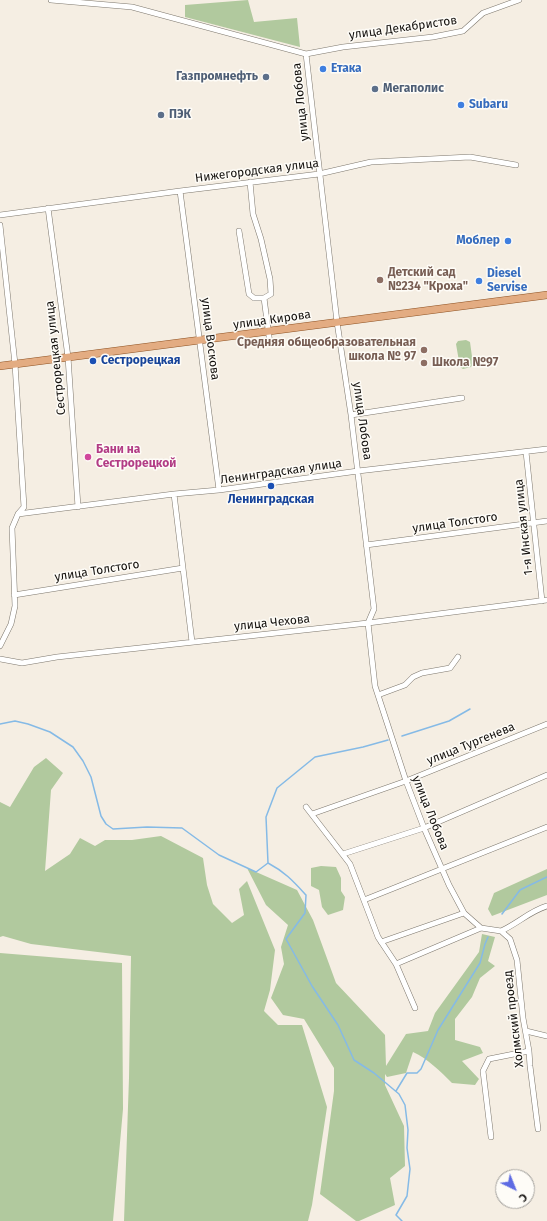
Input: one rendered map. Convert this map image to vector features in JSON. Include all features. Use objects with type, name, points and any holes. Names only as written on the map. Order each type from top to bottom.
[{"type":"main road","name":"улица Кирова","points":[[0,366],[547,295]]},
{"type":"street","points":[[51,0],[132,7],[306,54]]},
{"type":"street","name":"улица Декабристов","points":[[306,54],[343,47],[433,37],[463,31],[483,13],[519,0]]},
{"type":"street","name":"улица Лобова","points":[[306,54],[374,609],[368,623],[375,686],[406,781],[424,828],[464,913],[475,925],[481,928]]},
{"type":"street","name":"Нижегородская улица","points":[[0,215],[320,174],[371,162],[470,157],[516,165]]},
{"type":"street","points":[[239,231],[249,294],[254,298],[264,298],[270,294],[270,279],[253,214],[250,182]]},
{"type":"street","name":"улица Воскова","points":[[180,191],[219,490]]},
{"type":"street","name":"Сестрорецкая улица","points":[[48,208],[68,357],[78,507]]},
{"type":"street","points":[[0,225],[16,364],[24,507],[18,514],[12,528],[15,606],[11,624],[0,646]]},
{"type":"street","points":[[264,298],[270,344]]},
{"type":"street","points":[[351,415],[462,398]]},
{"type":"street","name":"Ленинградская улица","points":[[18,514],[174,494],[219,490],[358,471],[547,449]]},
{"type":"street","name":"1-я Инская улица","points":[[526,452],[544,600]]},
{"type":"street","points":[[174,494],[192,642]]},
{"type":"street","name":"улица Толстого","points":[[366,545],[547,521]]},
{"type":"street","name":"улица Толстого","points":[[14,595],[183,568]]},
{"type":"street","name":"улица Чехова","points":[[0,659],[22,663],[57,657],[368,623],[544,600]]},
{"type":"street","points":[[378,695],[405,685],[413,677],[422,673],[450,668],[458,657]]},
{"type":"street","name":"улица Тургенева","points":[[312,814],[406,781],[547,724]]},
{"type":"street","points":[[343,854],[424,828],[547,775]]},
{"type":"street","points":[[306,807],[350,864],[378,938],[396,964],[415,1008]]},
{"type":"street","points":[[364,900],[547,827]]},
{"type":"street","points":[[396,964],[481,928],[501,931],[512,926],[524,917],[547,906]]},
{"type":"street","points":[[382,942],[464,913]]},
{"type":"street","name":"Холмский проезд","points":[[501,931],[510,939],[517,960],[538,1129]]},
{"type":"street","points":[[526,1031],[547,1036]]},
{"type":"street","points":[[490,1137],[483,1071],[489,1059],[529,1051]]},
{"type":"green space","points":[[248,0],[254,22],[297,18],[300,47],[185,17],[185,5]]},
{"type":"green space","points":[[466,340],[470,342],[473,364],[471,367],[463,369],[460,367],[456,344],[458,341]]},
{"type":"green space","points":[[46,758],[63,773],[51,790],[45,871],[70,854],[80,838],[95,846],[105,840],[132,840],[161,836],[203,858],[207,885],[213,904],[232,923],[244,915],[239,889],[247,881],[275,950],[270,990],[264,1011],[278,1025],[302,1025],[327,1107],[312,1205],[308,1221],[124,1221],[129,1078],[131,956],[31,944],[3,936],[0,937],[0,802],[10,807],[34,767]]},
{"type":"green space","points":[[321,866],[336,867],[341,878],[341,891],[345,897],[343,910],[328,915],[322,907],[319,890],[311,886],[311,868]]},
{"type":"green space","points":[[247,868],[297,890],[313,920],[336,983],[385,1035],[386,1066],[406,1034],[428,1031],[435,1013],[479,952],[482,934],[495,937],[488,961],[495,966],[480,978],[472,997],[455,1019],[455,1040],[480,1047],[483,1053],[462,1061],[479,1079],[475,1085],[452,1083],[429,1062],[413,1052],[406,1073],[387,1077],[385,1074],[385,1085],[404,1126],[405,1166],[390,1178],[395,1205],[359,1221],[356,1221],[320,1194],[334,1091],[334,1068],[304,1019],[283,1015],[271,998],[284,964],[281,947],[288,925],[266,905]]},
{"type":"green space","points":[[547,869],[547,895],[492,916],[488,909],[494,893]]},
{"type":"green space","points":[[0,953],[122,963],[123,1109],[113,1221],[0,1221]]},
{"type":"waterway","points":[[402,736],[449,721],[470,709]]},
{"type":"waterway","points":[[0,724],[15,721],[28,724],[50,732],[73,747],[83,761],[91,777],[101,816],[106,824],[113,829],[147,827],[182,828],[219,855],[256,872],[268,863],[274,866],[293,881],[306,895],[305,913],[286,939],[312,986],[338,1025],[354,1060],[374,1073],[399,1094],[405,1105],[408,1130],[407,1148],[410,1169],[407,1196],[396,1215],[402,1221]]},
{"type":"waterway","points":[[268,863],[266,817],[277,788],[315,757],[388,740]]},
{"type":"waterway","points":[[502,914],[520,890],[547,877]]},
{"type":"waterway","points":[[396,1091],[407,1073],[417,1073],[421,1069],[438,1030],[480,963],[488,937]]},
{"type":"place","name":"Етака","points":[[323,69]]},
{"type":"place","name":"Газпромнефть","points":[[266,77]]},
{"type":"place","name":"Мегаполис","points":[[375,89]]},
{"type":"place","name":"Subaru","points":[[461,105]]},
{"type":"place","name":"ПЭК","points":[[161,115]]},
{"type":"place","name":"Моблер","points":[[508,241]]},
{"type":"place","name":"Детский сад №234 \"Кроха\"","points":[[380,280]]},
{"type":"place","name":"Diesel Servise","points":[[479,281]]},
{"type":"place","name":"Средняя общеобразовательная школа № 97","points":[[424,350]]},
{"type":"place","name":"Сестрорецкая","points":[[93,361]]},
{"type":"place","name":"Школа №97","points":[[424,363]]},
{"type":"place","name":"Бани на Сестрорецкой","points":[[88,457]]},
{"type":"place","name":"Ленинградская","points":[[271,486]]}]
